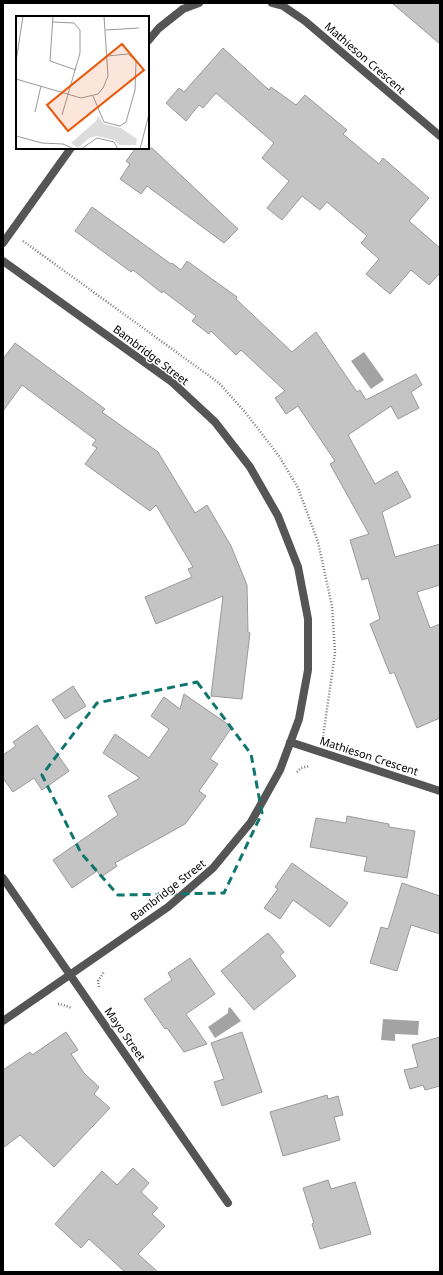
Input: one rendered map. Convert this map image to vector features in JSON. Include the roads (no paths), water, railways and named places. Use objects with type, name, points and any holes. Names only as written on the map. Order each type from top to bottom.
[{"type":"street","points":[[149,40],[159,28],[183,9],[199,3]]},
{"type":"street","name":"Mathieson Crescent","points":[[272,3],[283,6],[306,21],[440,136]]},
{"type":"street","points":[[3,243],[70,149]]},
{"type":"street","name":"Bambridge Street","points":[[3,261],[172,382],[215,422],[250,467],[278,516],[298,567],[308,619],[308,670],[298,719],[280,770],[251,822],[213,868],[168,907],[3,1021]]},
{"type":"street","name":"Mathieson Crescent","points":[[290,742],[440,791]]},
{"type":"street","name":"Mayo Street","points":[[3,878],[228,1203]]}]
